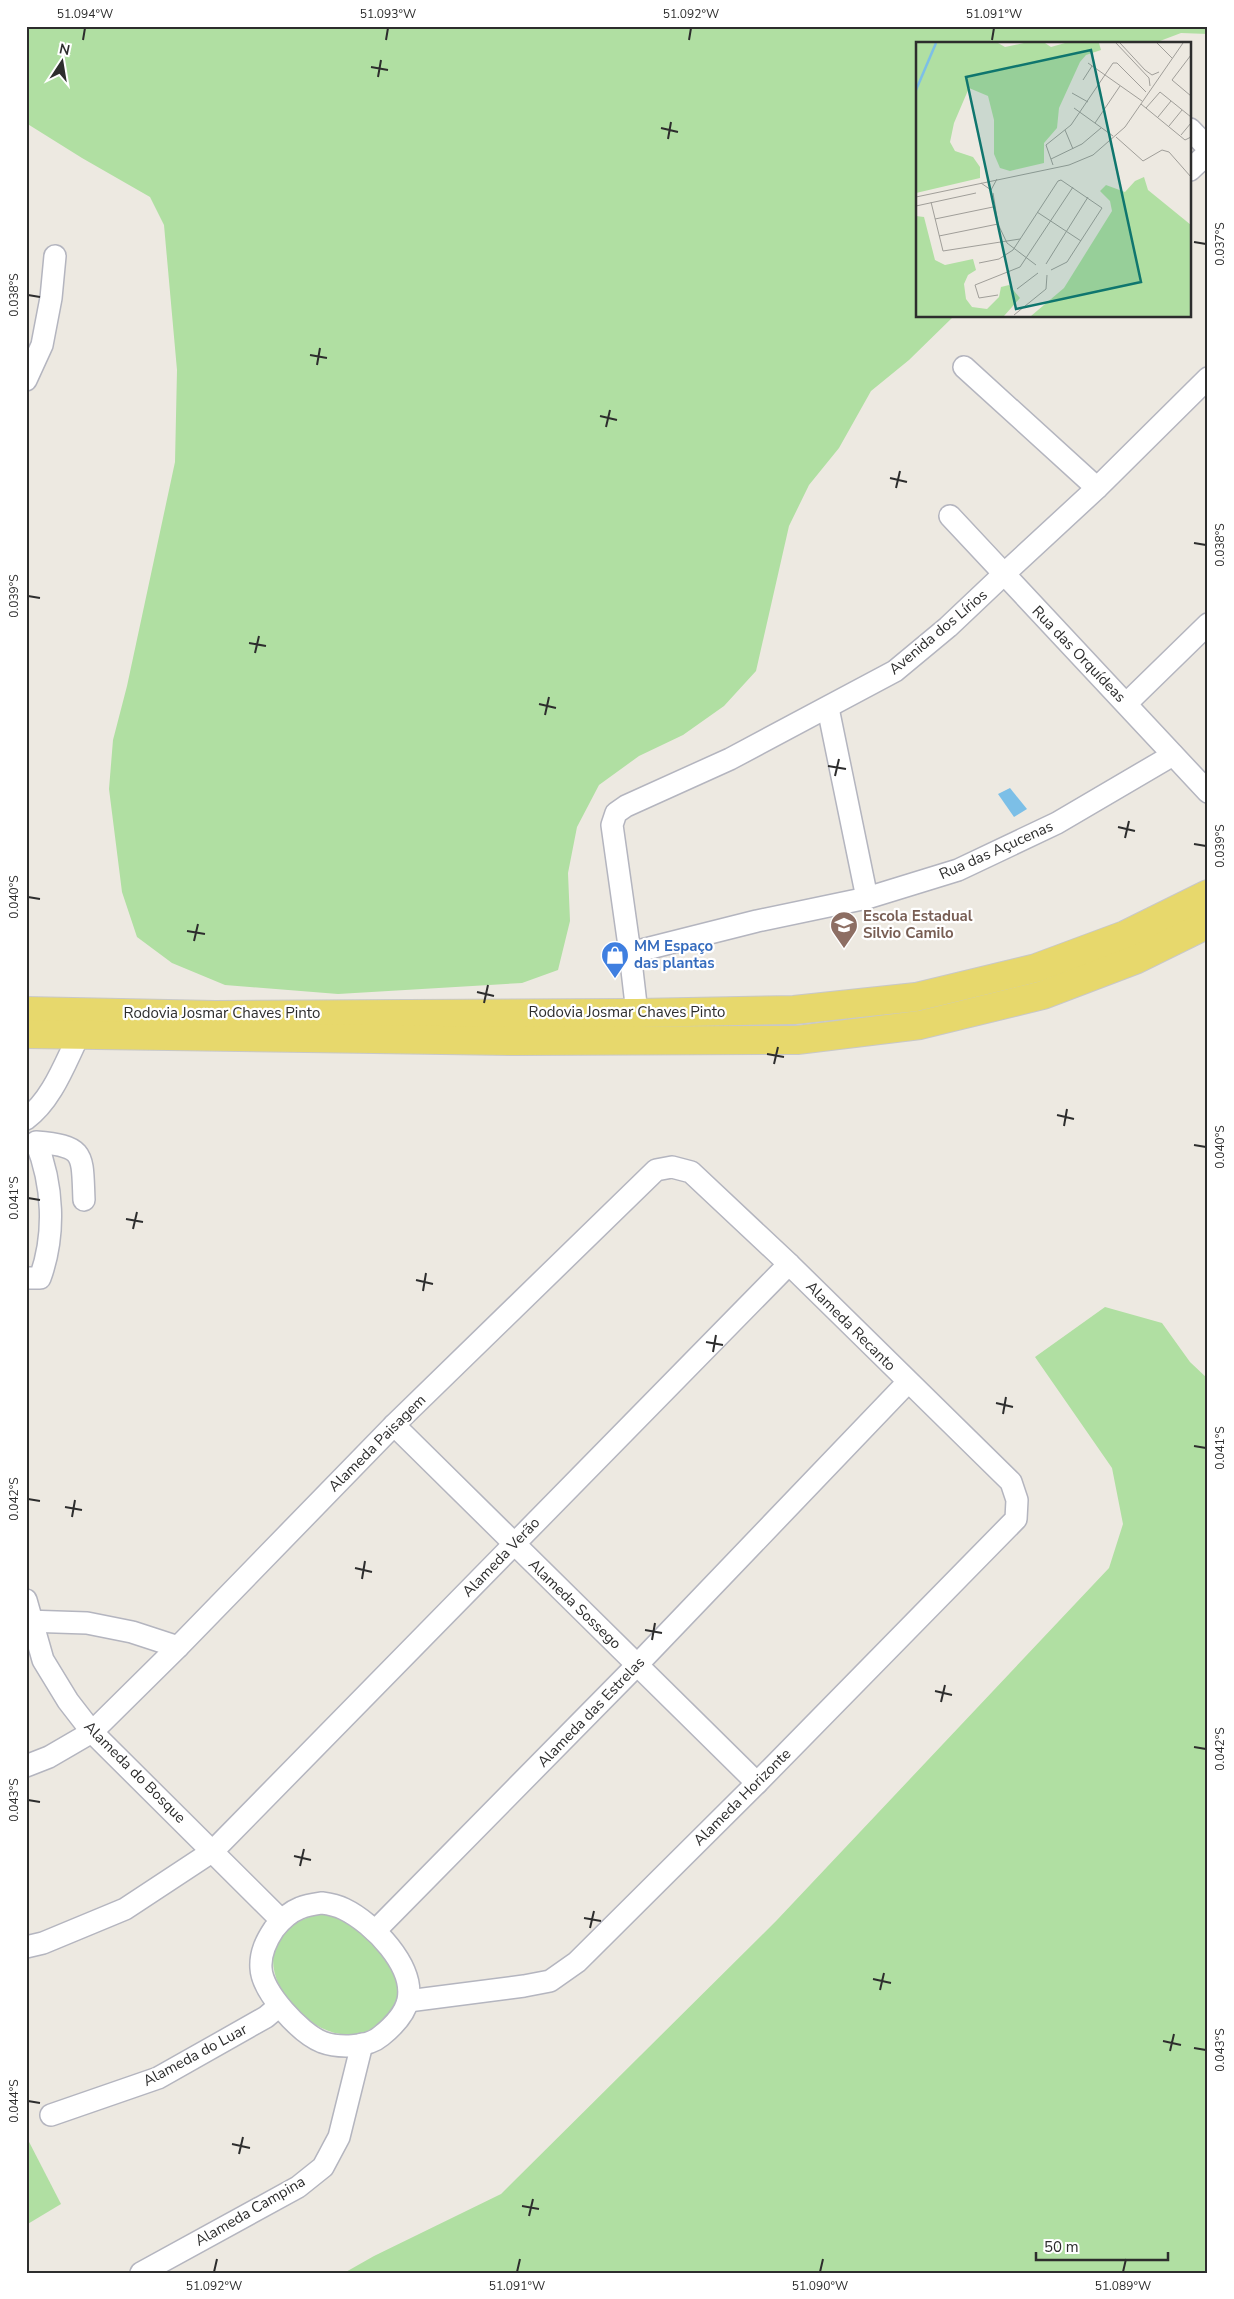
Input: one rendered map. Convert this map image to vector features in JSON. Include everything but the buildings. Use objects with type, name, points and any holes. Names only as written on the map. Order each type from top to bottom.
[{"type":"main road","name":"Rodovia Josmar Chaves Pinto","points":[[26,1011],[214,1015],[637,1013],[794,1010],[916,997],[1036,968],[1125,935],[1208,894]]},
{"type":"main road","name":"Rodovia Josmar Chaves Pinto","points":[[26,1034],[515,1040],[797,1040],[920,1025],[1043,995],[1135,960],[1208,924]]},
{"type":"main road","points":[[515,1013],[515,1040]]},
{"type":"street","points":[[1192,131],[1208,148]]},
{"type":"street","points":[[1192,168],[1208,153]]},
{"type":"street","points":[[26,380],[42,345],[51,298],[55,256]]},
{"type":"street","points":[[964,367],[1097,488]]},
{"type":"street","name":"Avenida dos Lírios","points":[[630,953],[612,825],[616,812],[730,759],[895,671],[948,627],[1097,488],[1208,378]]},
{"type":"street","name":"Rua das Orquídeas","points":[[950,516],[1127,703],[1208,792]]},
{"type":"street","points":[[1127,703],[1208,624]]},
{"type":"street","points":[[828,708],[867,898]]},
{"type":"street","name":"Rua das Açucenas","points":[[630,953],[757,921],[867,898],[958,870],[1057,823],[1173,755]]},
{"type":"street","points":[[630,953],[637,1013]]},
{"type":"street","points":[[26,1278],[40,1278],[45,1264],[50,1234],[48,1175],[31,1147],[31,1116],[46,1099],[79,1035]]},
{"type":"street","points":[[31,1147],[60,1144],[72,1148],[79,1155],[82,1164],[84,1200]]},
{"type":"street","name":"Alameda Recanto","points":[[672,1167],[691,1172],[789,1264],[1011,1482],[1017,1500]]},
{"type":"street","name":"Alameda Paisagem","points":[[26,1766],[49,1757],[92,1732],[178,1647],[394,1425],[656,1170],[672,1167]]},
{"type":"street","name":"Alameda Verão","points":[[26,1947],[43,1943],[125,1909],[213,1851],[789,1264]]},
{"type":"street","name":"Alameda das Estrelas","points":[[375,1931],[637,1665],[908,1382]]},
{"type":"street","name":"Alameda Sossego","points":[[394,1425],[757,1783]]},
{"type":"street","name":"Alameda Horizonte","points":[[408,2001],[550,1981],[577,1962],[757,1783],[1016,1519],[1017,1500]]},
{"type":"street","name":"Alameda do Bosque","points":[[26,1600],[29,1621],[44,1660],[68,1701],[92,1732],[281,1920]]},
{"type":"street","points":[[29,1621],[87,1623],[132,1632],[178,1647]]},
{"type":"street","points":[[322,1902],[342,1908],[375,1931],[397,1957],[404,1970],[408,1983],[408,2001],[396,2022],[379,2038],[362,2044],[347,2046],[322,2042],[304,2030],[279,2006],[268,1988],[261,1968],[264,1943],[281,1920],[300,1908],[322,1902]]},
{"type":"street","name":"Alameda do Luar","points":[[51,2115],[158,2078],[266,2017],[279,2006]]},
{"type":"street","name":"Alameda Campina","points":[[141,2273],[298,2187],[323,2167],[339,2137],[362,2044]]},
{"type":"green space","points":[[26,26],[1208,26],[1208,34],[1181,33],[1157,42],[916,42],[916,318],[952,318],[909,360],[871,391],[839,448],[809,485],[789,526],[756,671],[724,706],[683,735],[639,756],[599,785],[577,827],[568,873],[570,921],[558,970],[522,983],[338,994],[225,985],[172,963],[137,937],[122,892],[109,789],[113,740],[127,686],[175,462],[177,370],[164,225],[150,197],[26,123]]},
{"type":"green space","points":[[1105,1307],[1162,1323],[1190,1362],[1208,1379],[1208,2273],[344,2273],[374,2256],[501,2194],[777,1920],[1109,1568],[1123,1524],[1112,1468],[1035,1357]]},
{"type":"green space","points":[[323,1913],[341,1919],[360,1932],[380,1952],[395,1976],[398,1988],[397,1999],[392,2009],[379,2023],[356,2034],[331,2032],[306,2018],[286,1998],[275,1973],[275,1949],[290,1928]]},
{"type":"green space","points":[[26,2136],[61,2204],[26,2225]]},
{"type":"water","points":[[1010,788],[1027,809],[1014,817],[998,794]]},
{"type":"place","name":"Escola Estadual Silvio Camilo","points":[[844,949]]},
{"type":"place","name":"MM Espaço das plantas","points":[[615,979]]}]
